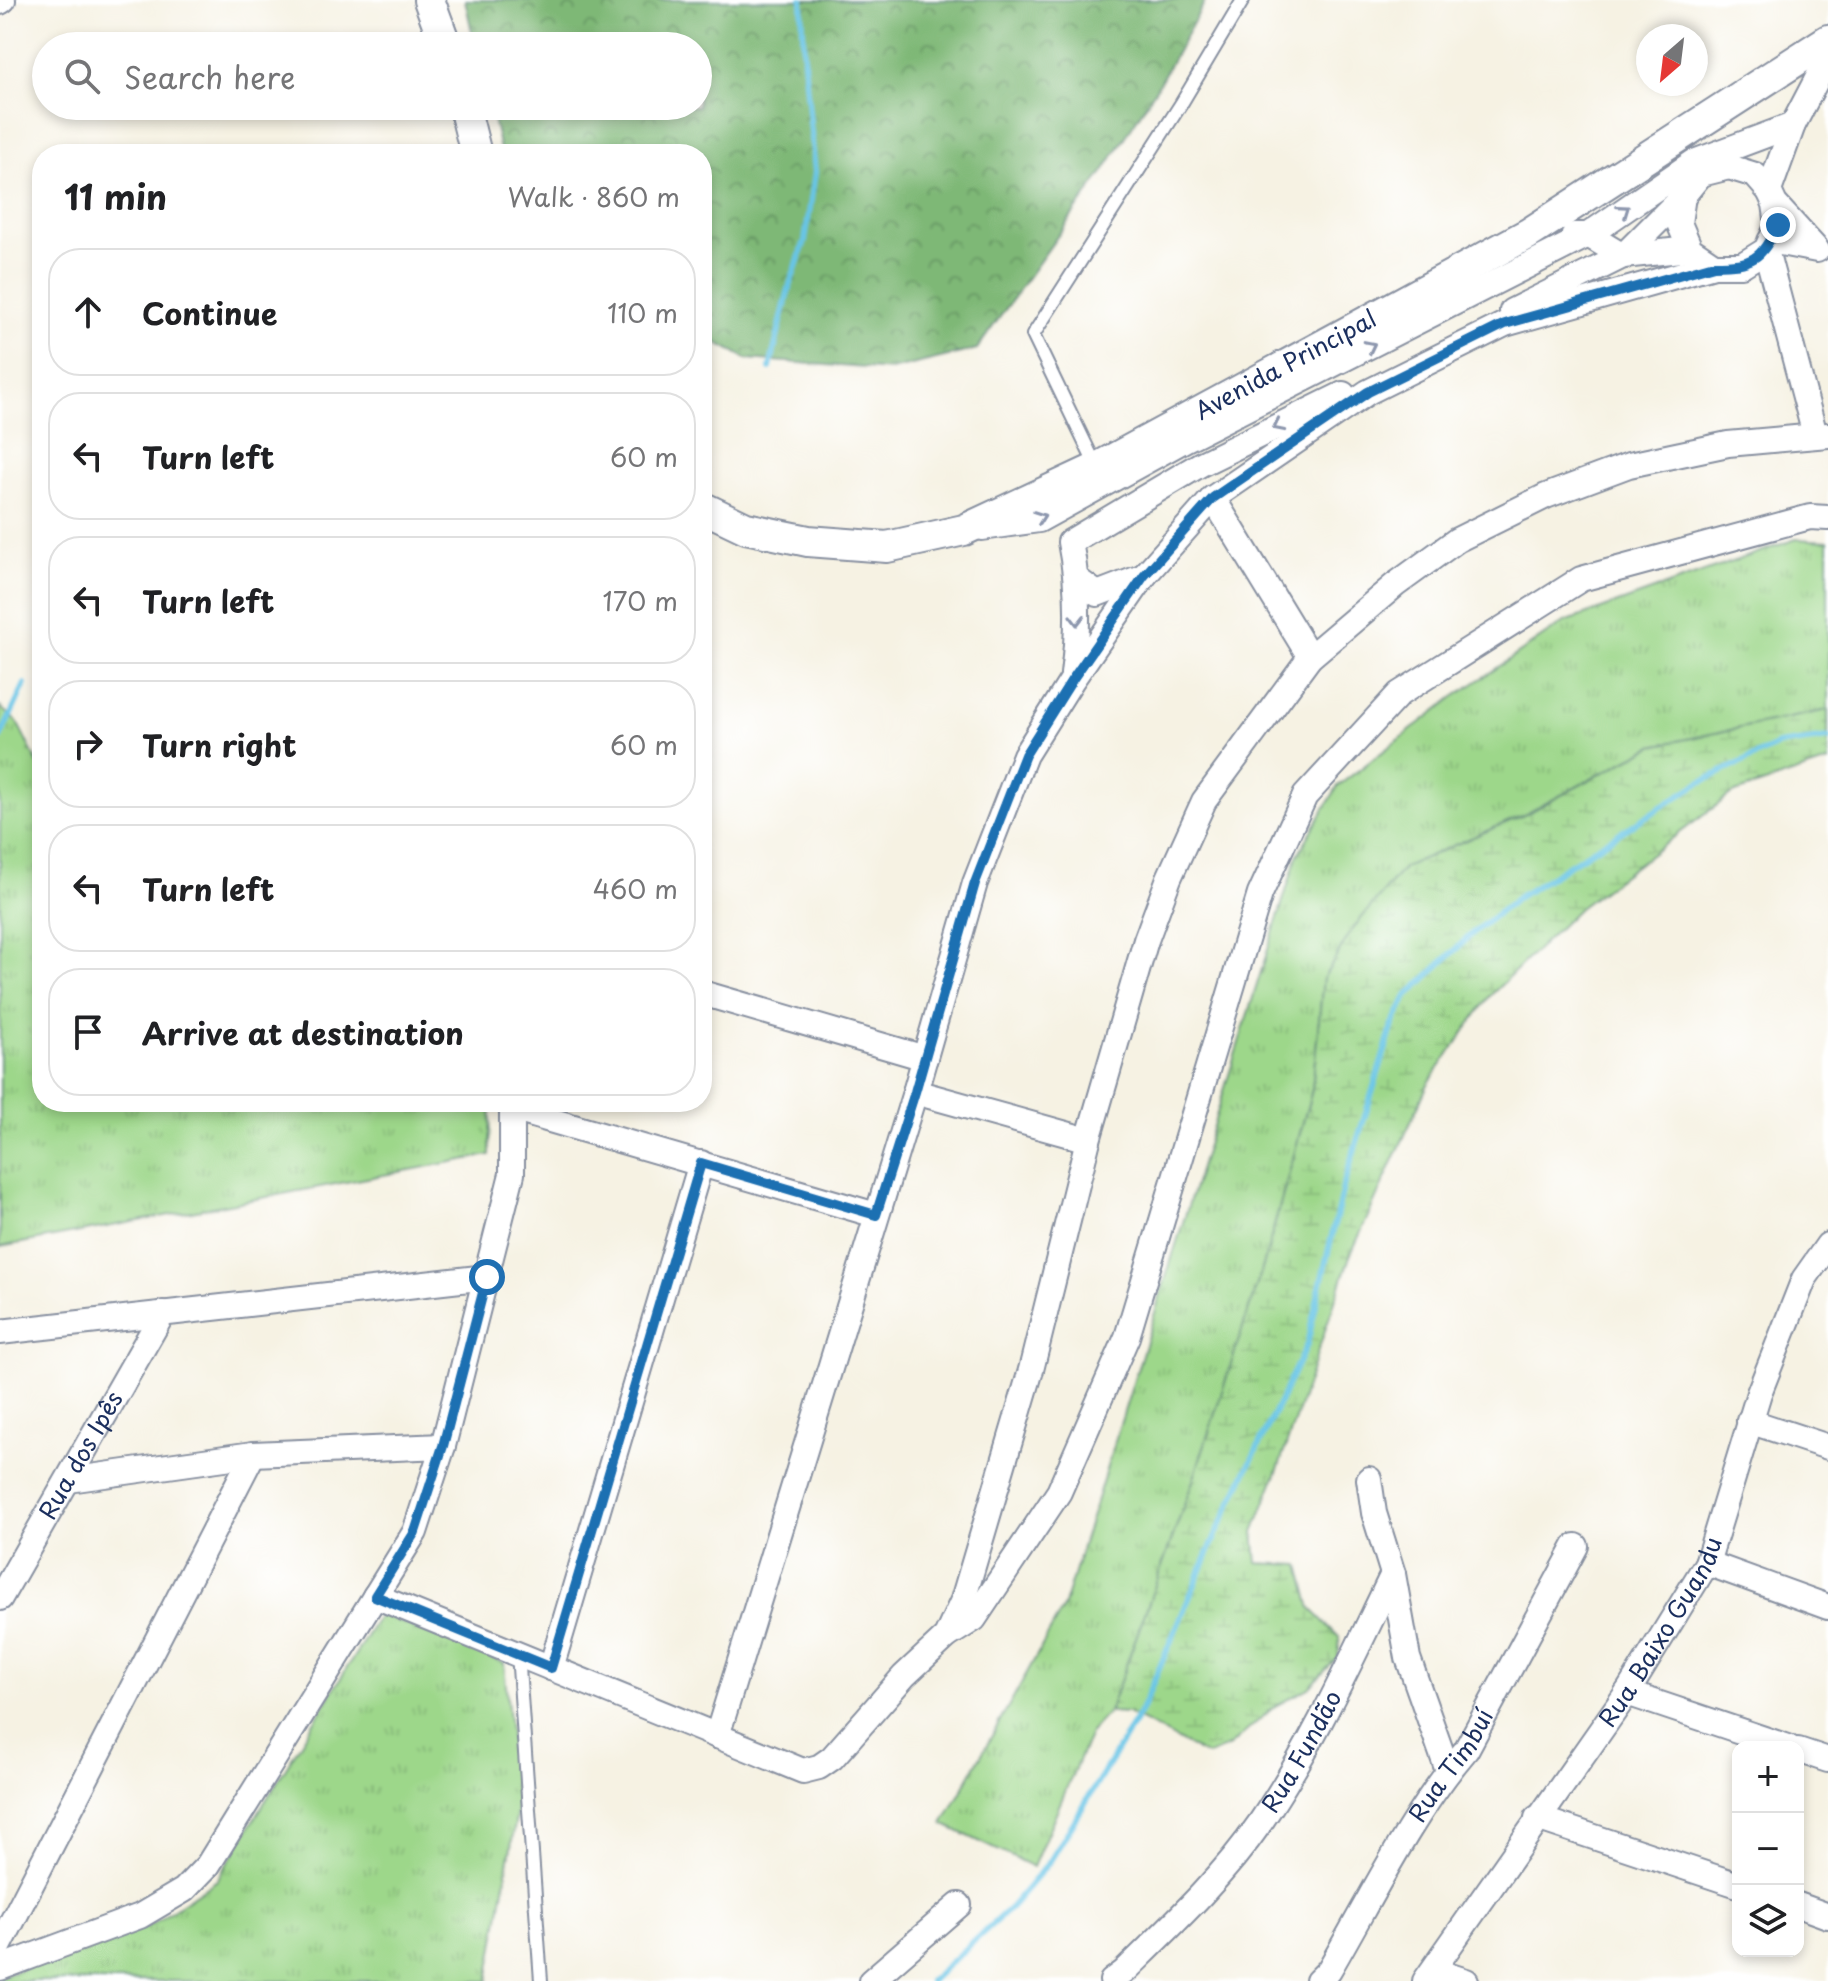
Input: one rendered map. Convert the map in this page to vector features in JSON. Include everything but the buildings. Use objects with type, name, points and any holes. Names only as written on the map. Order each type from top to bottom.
[{"type":"street","points":[[429,0],[441,32]]},
{"type":"street","name":"Avenida Principal","points":[[712,512],[746,528],[808,541],[887,547],[964,530],[1325,355],[1528,234],[1828,40]]},
{"type":"street","points":[[717,1736],[915,1092],[975,883],[1025,755],[1072,680],[1144,576],[1213,498],[1368,392],[1505,324],[1714,265],[1742,265],[1768,246],[1778,225],[1772,197],[1793,125],[1828,58]]},
{"type":"street","points":[[468,120],[474,144]]},
{"type":"street","points":[[964,530],[1039,520],[1186,439],[1325,355],[1588,235],[1698,168],[1793,125]]},
{"type":"street","points":[[1698,168],[1729,167],[1755,175],[1822,250]]},
{"type":"street","points":[[1072,680],[1077,645],[1078,580],[1070,542],[1201,464],[1623,256],[1683,196],[1698,168]]},
{"type":"street","points":[[1683,196],[1679,223],[1690,249],[1714,265]]},
{"type":"street","points":[[1528,234],[1588,235],[1623,256],[1690,249]]},
{"type":"street","points":[[1768,246],[1822,250]]},
{"type":"street","points":[[946,1637],[963,1600],[1031,1370],[1088,1140],[1146,940],[1169,878],[1204,801],[1310,657],[1395,585],[1457,540],[1546,496],[1629,465],[1728,444],[1821,435],[1768,246]]},
{"type":"street","points":[[1186,439],[1201,464]]},
{"type":"street","points":[[1213,498],[1310,657]]},
{"type":"street","points":[[375,1596],[803,1771],[819,1767],[846,1744],[904,1676],[946,1637],[974,1619],[1059,1492],[1127,1337],[1260,894],[1305,796],[1399,694],[1581,579],[1810,517],[1828,518]]},
{"type":"street","points":[[1078,580],[1097,594],[1144,576]]},
{"type":"street","points":[[712,996],[925,1058]]},
{"type":"street","points":[[915,1092],[1088,1140]]},
{"type":"street","points":[[0,1968],[140,1916],[184,1890],[208,1865],[415,1532],[443,1446],[512,1174],[512,1112]]},
{"type":"street","points":[[535,1112],[876,1215]]},
{"type":"street","points":[[551,1668],[701,1163]]},
{"type":"street","name":"Rua Baixo Guandu","points":[[1430,1976],[1537,1818],[1627,1693],[1707,1563],[1749,1421],[1804,1279],[1828,1245]]},
{"type":"street","points":[[0,1332],[487,1277]]},
{"type":"street","points":[[1804,1279],[1828,1287]]},
{"type":"street","name":"Rua dos Ipês","points":[[0,1598],[163,1313]]},
{"type":"street","points":[[1749,1421],[1828,1447]]},
{"type":"street","points":[[69,1480],[253,1454],[443,1446]]},
{"type":"street","points":[[0,1945],[253,1454]]},
{"type":"street","points":[[1369,1479],[1374,1513],[1393,1574],[1408,1658],[1448,1771]]},
{"type":"street","name":"Rua Timbuí","points":[[1318,1981],[1329,1970],[1448,1771],[1466,1750],[1576,1546]]},
{"type":"street","points":[[1707,1563],[1828,1607]]},
{"type":"street","name":"Rua Fundão","points":[[1112,1981],[1201,1896],[1259,1824],[1310,1742],[1393,1574]]},
{"type":"street","points":[[1627,1693],[1770,1741]]},
{"type":"street","points":[[1804,1752],[1828,1760]]},
{"type":"street","points":[[1537,1818],[1732,1883]]},
{"type":"street","points":[[871,1981],[959,1905]]},
{"type":"street","points":[[1804,1907],[1828,1916]]},
{"type":"street","points":[[1430,1976],[1466,1981]]},
{"type":"lane","points":[[1097,468],[1033,335],[1181,104],[1243,0]]},
{"type":"lane","points":[[518,1653],[541,1981]]},
{"type":"green space","points":[[465,0],[1206,0],[1157,87],[1104,171],[977,349],[891,370],[747,359],[712,340],[712,144],[499,144],[493,120],[712,120],[712,32],[472,32]]},
{"type":"green space","points":[[1796,539],[1828,541],[1828,710],[1653,746],[1526,814],[1404,867],[1354,928],[1323,979],[1312,1090],[1264,1263],[1192,1484],[1109,1712],[1091,1731],[1033,1867],[943,1824],[1063,1608],[1297,856],[1338,786],[1454,697],[1565,622]]},
{"type":"green space","points":[[0,707],[17,722],[32,752],[32,1112],[491,1112],[490,1155],[0,1247]]},
{"type":"green space","points":[[1828,710],[1828,762],[1732,794],[1579,908],[1489,997],[1428,1084],[1350,1256],[1254,1532],[1257,1563],[1300,1565],[1311,1609],[1340,1638],[1338,1657],[1309,1688],[1275,1706],[1230,1746],[1207,1756],[1128,1713],[1109,1712],[1192,1484],[1264,1263],[1312,1090],[1323,979],[1354,927],[1404,867],[1526,814],[1653,746]]},
{"type":"green space","points":[[380,1614],[504,1663],[517,1812],[488,1981],[0,1981],[0,1976],[147,1927],[217,1880]]},
{"type":"waterway","points":[[770,368],[790,284],[805,241],[815,172],[804,62],[802,0]]},
{"type":"waterway","points":[[0,738],[25,684]]},
{"type":"waterway","points":[[930,1981],[1011,1907],[1050,1861],[1141,1711],[1216,1535],[1307,1344],[1343,1187],[1393,1025],[1407,996],[1475,931],[1520,896],[1699,783],[1778,745],[1828,738]]},
{"type":"route","points":[[487,1277],[443,1446],[415,1532],[375,1596],[551,1668],[701,1163],[876,1215],[975,883],[996,824],[1025,755],[1144,576],[1213,498],[1368,392],[1505,324],[1714,265],[1742,265],[1766,250],[1778,225]]}]
